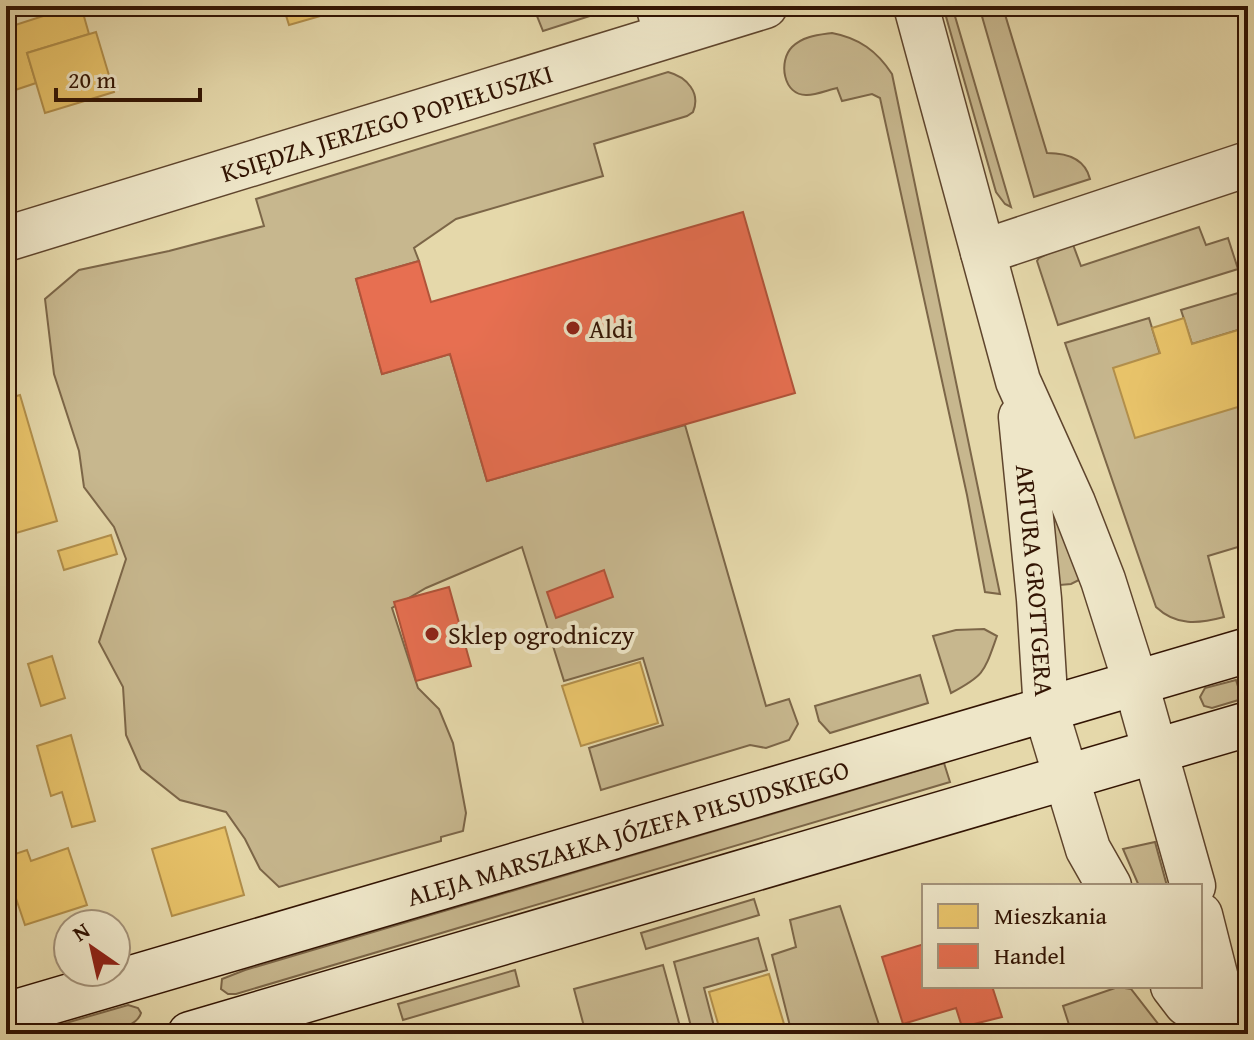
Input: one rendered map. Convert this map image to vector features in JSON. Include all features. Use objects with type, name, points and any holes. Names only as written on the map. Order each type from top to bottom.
[{"type":"street","name":"ARTURA GROTTGERA","points":[[916,6],[1018,381],[1073,503],[1103,580],[1192,884]]},
{"type":"street","name":"KSIĘDZA JERZEGO POPIEŁUSZKI","points":[[6,239],[654,22],[755,7]]},
{"type":"street","points":[[983,252],[1248,164]]},
{"type":"street","name":"ARTURA GROTTGERA","points":[[1018,381],[1046,711],[1088,849],[1108,884]]},
{"type":"street","name":"ALEJA MARSZAŁKA JÓZEFA PIŁSUDSKIEGO","points":[[6,1015],[1248,650]]},
{"type":"street","points":[[190,1034],[1248,724]]},
{"type":"street","points":[[1202,923],[1229,1034]]},
{"type":"street","points":[[1175,988],[1186,1003],[1229,1034]]},
{"type":"shaded area","points":[[533,6],[621,6],[543,31]]},
{"type":"shaded area","points":[[943,6],[952,6],[1011,207],[996,192]]},
{"type":"shaded area","points":[[979,6],[1018,6],[1004,11],[1047,153],[1074,158],[1084,166],[1090,179],[1034,197]]},
{"type":"shaded area","points":[[832,33],[851,38],[866,47],[892,74],[1000,594],[985,592],[967,495],[880,98],[872,94],[842,101],[837,88],[811,95],[799,94],[785,77],[785,61],[796,43]]},
{"type":"shaded area","points":[[668,72],[691,87],[695,98],[693,112],[594,144],[603,176],[456,219],[414,248],[419,261],[356,279],[382,374],[450,354],[487,481],[685,425],[766,706],[789,699],[798,724],[789,740],[766,748],[750,745],[601,790],[589,748],[663,725],[643,658],[564,681],[522,547],[426,588],[392,608],[418,688],[439,709],[453,743],[466,813],[463,831],[441,837],[441,841],[279,887],[260,869],[245,839],[226,812],[180,800],[141,769],[126,735],[123,687],[99,642],[126,559],[114,527],[84,487],[79,451],[54,374],[45,299],[79,270],[264,226],[256,199]]},
{"type":"shaded area","points":[[1199,227],[1206,245],[1228,238],[1238,269],[1058,325],[1037,261],[1039,258],[1072,242],[1081,266]]},
{"type":"shaded area","points":[[1248,290],[1248,327],[1192,344],[1181,310]]},
{"type":"shaded area","points":[[1149,318],[1160,354],[1248,404],[1248,544],[1208,556],[1224,617],[1188,622],[1171,618],[1156,607],[1065,343]]},
{"type":"shaded area","points":[[1044,481],[1081,579],[1071,584],[1060,585],[1040,489]]},
{"type":"shaded area","points":[[984,629],[997,636],[986,665],[971,682],[951,693],[933,636],[956,630]]},
{"type":"shaded area","points":[[920,675],[928,703],[830,733],[819,721],[815,706]]},
{"type":"shaded area","points":[[1236,680],[1242,699],[1212,708],[1204,706],[1200,697],[1205,688]]},
{"type":"shaded area","points":[[944,763],[950,782],[236,994],[228,994],[221,989],[222,979],[245,970]]},
{"type":"shaded area","points":[[1155,842],[1166,884],[1138,884],[1123,849]]},
{"type":"shaded area","points":[[754,899],[759,915],[646,949],[641,933]]},
{"type":"shaded area","points":[[840,906],[882,1034],[792,1034],[772,955],[796,947],[790,920]]},
{"type":"shaded area","points":[[758,938],[767,970],[704,988],[716,1034],[693,1034],[674,962]]},
{"type":"shaded area","points":[[663,965],[682,1034],[586,1034],[574,989]]},
{"type":"shaded area","points":[[515,970],[519,986],[403,1020],[398,1004]]},
{"type":"shaded area","points":[[1115,988],[1131,989],[1166,1034],[1072,1034],[1063,1006]]},
{"type":"shaded area","points":[[128,1005],[138,1008],[141,1013],[135,1022],[123,1028],[90,1034],[28,1034]]},
{"type":"building: Mieszkania","points":[[81,6],[89,34],[27,53],[36,83],[6,93],[6,28]]},
{"type":"building: Mieszkania","points":[[283,6],[355,6],[289,25]]},
{"type":"building: Mieszkania","points":[[96,32],[114,92],[45,113],[27,53]]},
{"type":"building: Mieszkania","points":[[1184,318],[1192,344],[1248,327],[1248,404],[1135,438],[1113,368],[1160,353],[1152,328]]},
{"type":"building: Mieszkania","points":[[20,395],[57,521],[16,533],[6,498],[6,399]]},
{"type":"building: Mieszkania","points":[[111,535],[117,554],[64,570],[58,551]]},
{"type":"building: Mieszkania","points":[[52,656],[65,698],[41,706],[28,664]]},
{"type":"building: Mieszkania","points":[[640,662],[658,723],[581,746],[562,686]]},
{"type":"building: Mieszkania","points":[[71,735],[95,821],[72,827],[62,792],[51,796],[37,746]]},
{"type":"building: Mieszkania","points":[[225,827],[244,895],[172,916],[152,849]]},
{"type":"building: Mieszkania","points":[[68,848],[87,905],[52,908],[52,916],[25,925],[6,869],[13,867],[9,856],[27,850],[31,861]]},
{"type":"building: Mieszkania","points":[[769,974],[787,1034],[721,1034],[709,992]]},
{"type":"building: Handel","name":"Aldi","points":[[743,212],[795,393],[487,481],[450,354],[382,374],[356,279],[419,261],[431,302]]},
{"type":"building: Handel","points":[[604,570],[613,597],[556,618],[547,592]]},
{"type":"building: Handel","name":"Sklep ogrodniczy","points":[[449,587],[471,666],[416,681],[394,602]]},
{"type":"building: Handel","points":[[922,945],[922,988],[993,988],[1002,1017],[962,1027],[956,1008],[903,1024],[882,957]]},
{"type":"place","name":"Aldi","points":[[573,328]]},
{"type":"place","name":"Sklep ogrodniczy","points":[[432,634]]}]
